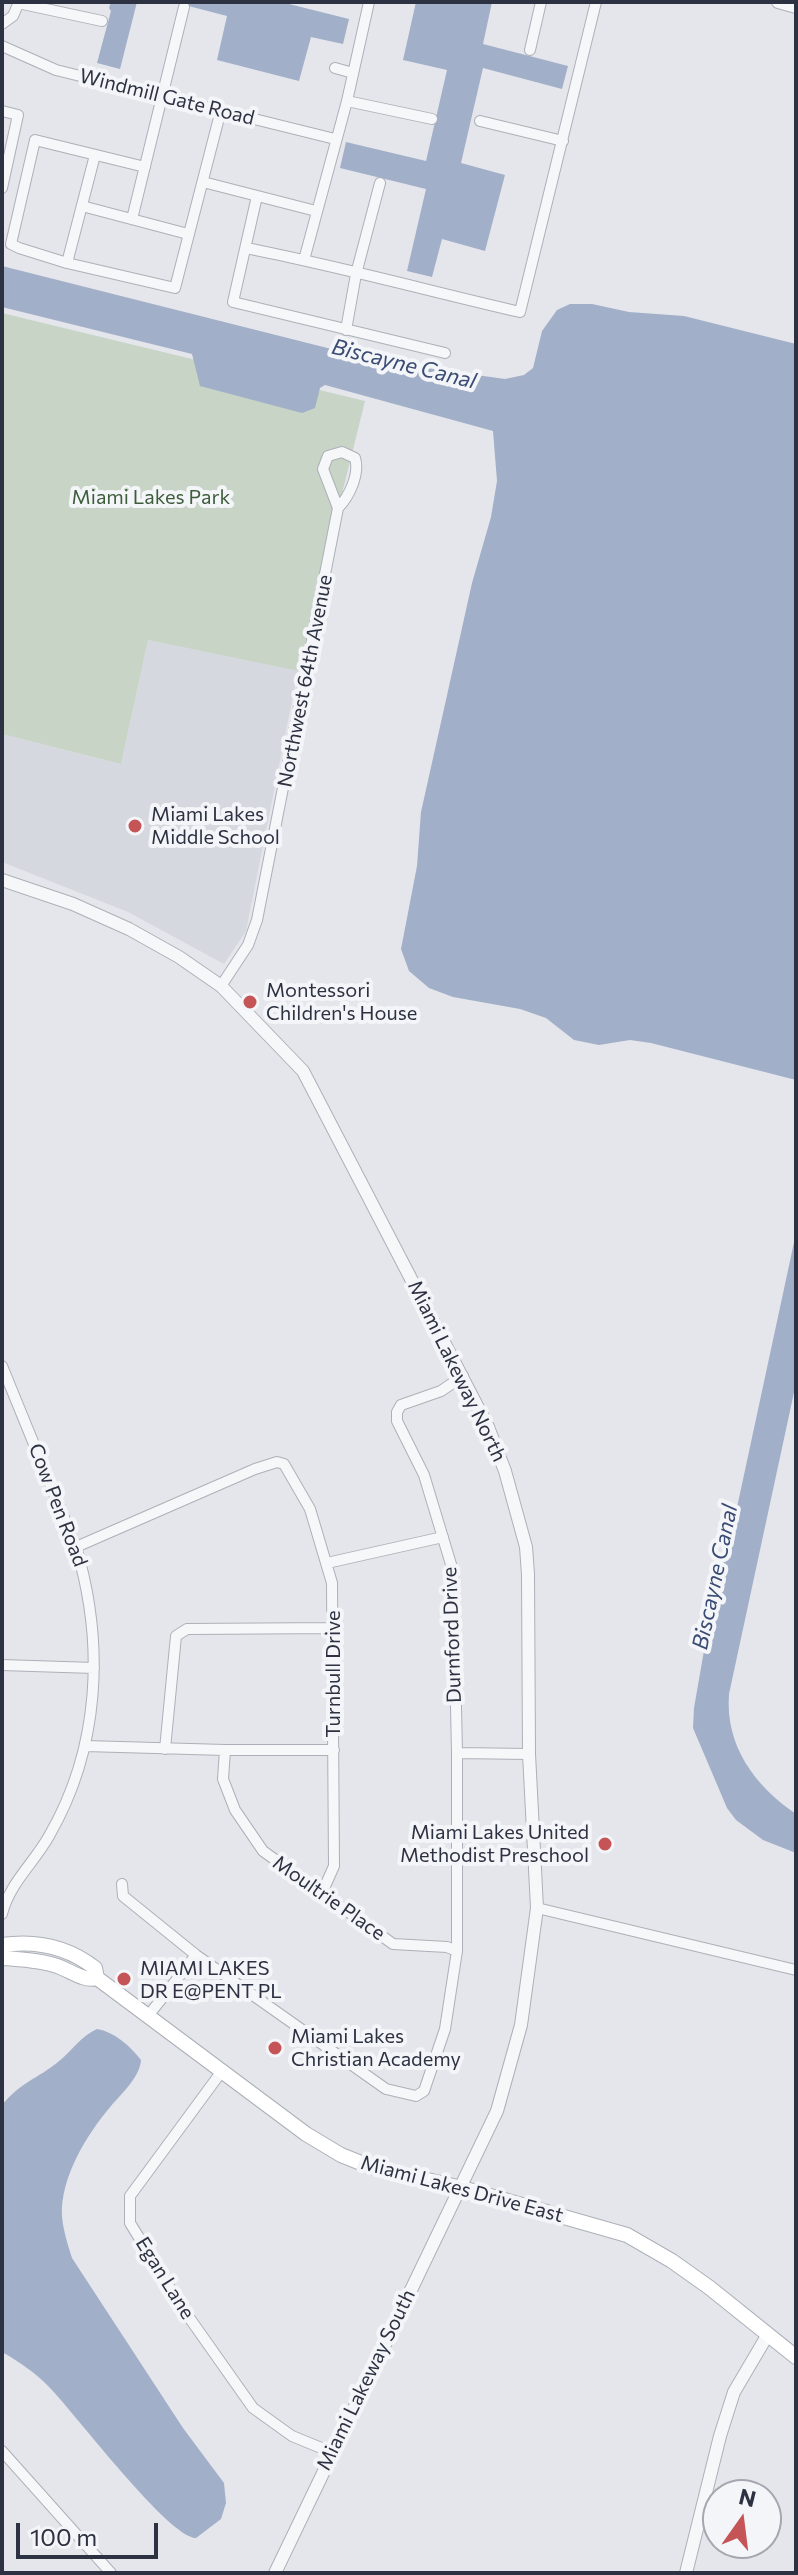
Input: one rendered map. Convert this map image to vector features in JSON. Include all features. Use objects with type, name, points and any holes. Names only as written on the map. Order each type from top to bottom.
[{"type":"main road","name":"Miami Lakes Drive East","points":[[2,1945],[38,1943],[83,1959],[95,1968],[97,1978],[306,2134],[341,2155],[371,2167],[462,2188],[627,2235],[710,2288],[796,2357]]},
{"type":"main road","name":"Miami Lakes Drive East","points":[[2,1957],[35,1960],[57,1965],[90,1980],[97,1978]]},
{"type":"street","points":[[2,24],[13,16],[18,2],[102,21]]},
{"type":"street","points":[[304,260],[347,101],[369,2]]},
{"type":"street","points":[[530,50],[541,2]]},
{"type":"street","points":[[246,248],[520,312],[596,2]]},
{"type":"street","points":[[778,2],[796,7]]},
{"type":"street","points":[[132,219],[184,7]]},
{"type":"street","name":"Windmill Gate Road","points":[[2,46],[56,70],[335,139]]},
{"type":"street","points":[[335,68],[353,73]]},
{"type":"street","points":[[347,101],[432,119]]},
{"type":"street","points":[[145,167],[35,140],[11,244],[67,263],[175,288],[221,110]]},
{"type":"street","points":[[2,111],[18,115],[2,188]]},
{"type":"street","points":[[480,121],[563,141]]},
{"type":"street","points":[[67,263],[95,155]]},
{"type":"street","points":[[203,182],[316,211]]},
{"type":"street","points":[[346,330],[356,274],[380,183]]},
{"type":"street","points":[[257,196],[233,302],[445,353]]},
{"type":"street","points":[[82,206],[188,234]]},
{"type":"street","name":"Northwest 64th Avenue","points":[[221,986],[248,945],[257,920],[338,508],[323,469],[328,456],[342,452],[355,458],[358,468],[338,508]]},
{"type":"street","name":"Miami Lakeway North","points":[[2,880],[73,904],[129,929],[179,957],[221,986],[303,1071],[463,1376],[505,1471],[526,1547],[529,1754],[537,1908],[521,2025],[497,2111],[462,2188]]},
{"type":"street","name":"Cow Pen Road","points":[[2,1366],[76,1547],[94,1625],[93,1713],[85,1746],[68,1795],[49,1836],[18,1879],[2,1914]]},
{"type":"street","name":"Durnford Drive","points":[[196,1955],[386,2089],[416,2096],[424,2091],[445,2029],[457,1951],[453,1571],[424,1475],[397,1421],[397,1412],[401,1405],[441,1391],[463,1376]]},
{"type":"street","name":"Turnbull Drive","points":[[76,1547],[255,1469],[277,1462],[284,1464],[310,1509],[332,1583],[334,1866],[322,1893]]},
{"type":"street","points":[[327,1563],[443,1537]]},
{"type":"street","points":[[165,1749],[176,1636],[187,1629],[334,1628]]},
{"type":"street","points":[[2,1665],[94,1668]]},
{"type":"street","points":[[85,1746],[334,1750]]},
{"type":"street","name":"Moultrie Place","points":[[225,1750],[223,1779],[235,1810],[263,1851],[393,1944],[447,1947],[457,1951]]},
{"type":"street","points":[[457,1753],[529,1754]]},
{"type":"street","points":[[122,1884],[123,1896],[196,1955],[148,2016]]},
{"type":"street","points":[[537,1908],[796,1970]]},
{"type":"street","name":"Egan Lane","points":[[222,2071],[130,2196],[130,2223],[181,2306],[253,2408],[292,2436],[331,2452]]},
{"type":"street","name":"Miami Lakeway South","points":[[275,2573],[331,2452],[462,2188]]},
{"type":"street","points":[[686,2573],[734,2392],[767,2336]]},
{"type":"street","points":[[2,2451],[111,2573]]},
{"type":"shaded area","name":"Miami Lakes Middle School","points":[[148,640],[298,671],[246,931],[224,964],[128,912],[2,862],[2,734],[121,764]]},
{"type":"green space","name":"Miami Lakes Park","points":[[2,313],[365,401],[298,671],[148,640],[121,764],[2,734]]},
{"type":"water","points":[[111,2],[137,2],[120,69],[97,63]]},
{"type":"water","points":[[173,2],[281,2],[349,19],[343,44],[311,37],[299,81],[217,60],[227,16]]},
{"type":"water","points":[[416,2],[492,2],[483,44],[568,66],[562,89],[483,68],[461,163],[505,175],[485,251],[442,239],[432,277],[407,271],[426,189],[340,168],[346,142],[426,161],[447,70],[403,60]]},
{"type":"water","points":[[2,266],[383,362],[505,379],[524,375],[533,368],[542,331],[557,310],[570,304],[684,316],[796,344],[796,1080],[651,1043],[630,1040],[599,1045],[574,1040],[546,1018],[520,1009],[453,997],[429,988],[409,971],[401,949],[417,866],[421,812],[472,583],[491,517],[497,481],[493,431],[325,385],[320,388],[315,408],[302,413],[200,386],[192,354],[2,307]]},
{"type":"water","points":[[796,1233],[796,1383],[729,1694],[729,1713],[732,1731],[746,1763],[768,1791],[796,1814],[796,1853],[763,1840],[736,1820],[727,1808],[693,1728],[710,1616],[736,1512]]},
{"type":"water","points":[[97,2029],[122,2040],[141,2060],[140,2066],[134,2079],[102,2117],[77,2157],[65,2187],[63,2227],[72,2258],[183,2428],[224,2483],[226,2503],[221,2519],[196,2538],[183,2533],[145,2498],[46,2384],[2,2352],[2,2105]]},
{"type":"place","name":"Miami Lakes Middle School","points":[[135,826]]},
{"type":"place","name":"Montessori Children's House","points":[[250,1002]]},
{"type":"place","name":"Miami Lakes United Methodist Preschool","points":[[605,1844]]},
{"type":"place","name":"MIAMI LAKES DR E@PENT PL","points":[[124,1979]]},
{"type":"place","name":"Miami Lakes Christian Academy","points":[[275,2048]]},
{"type":"water label","name":"Biscayne Canal","points":[[404,364]]},
{"type":"water label","name":"Biscayne Canal","points":[[715,1577]]}]
